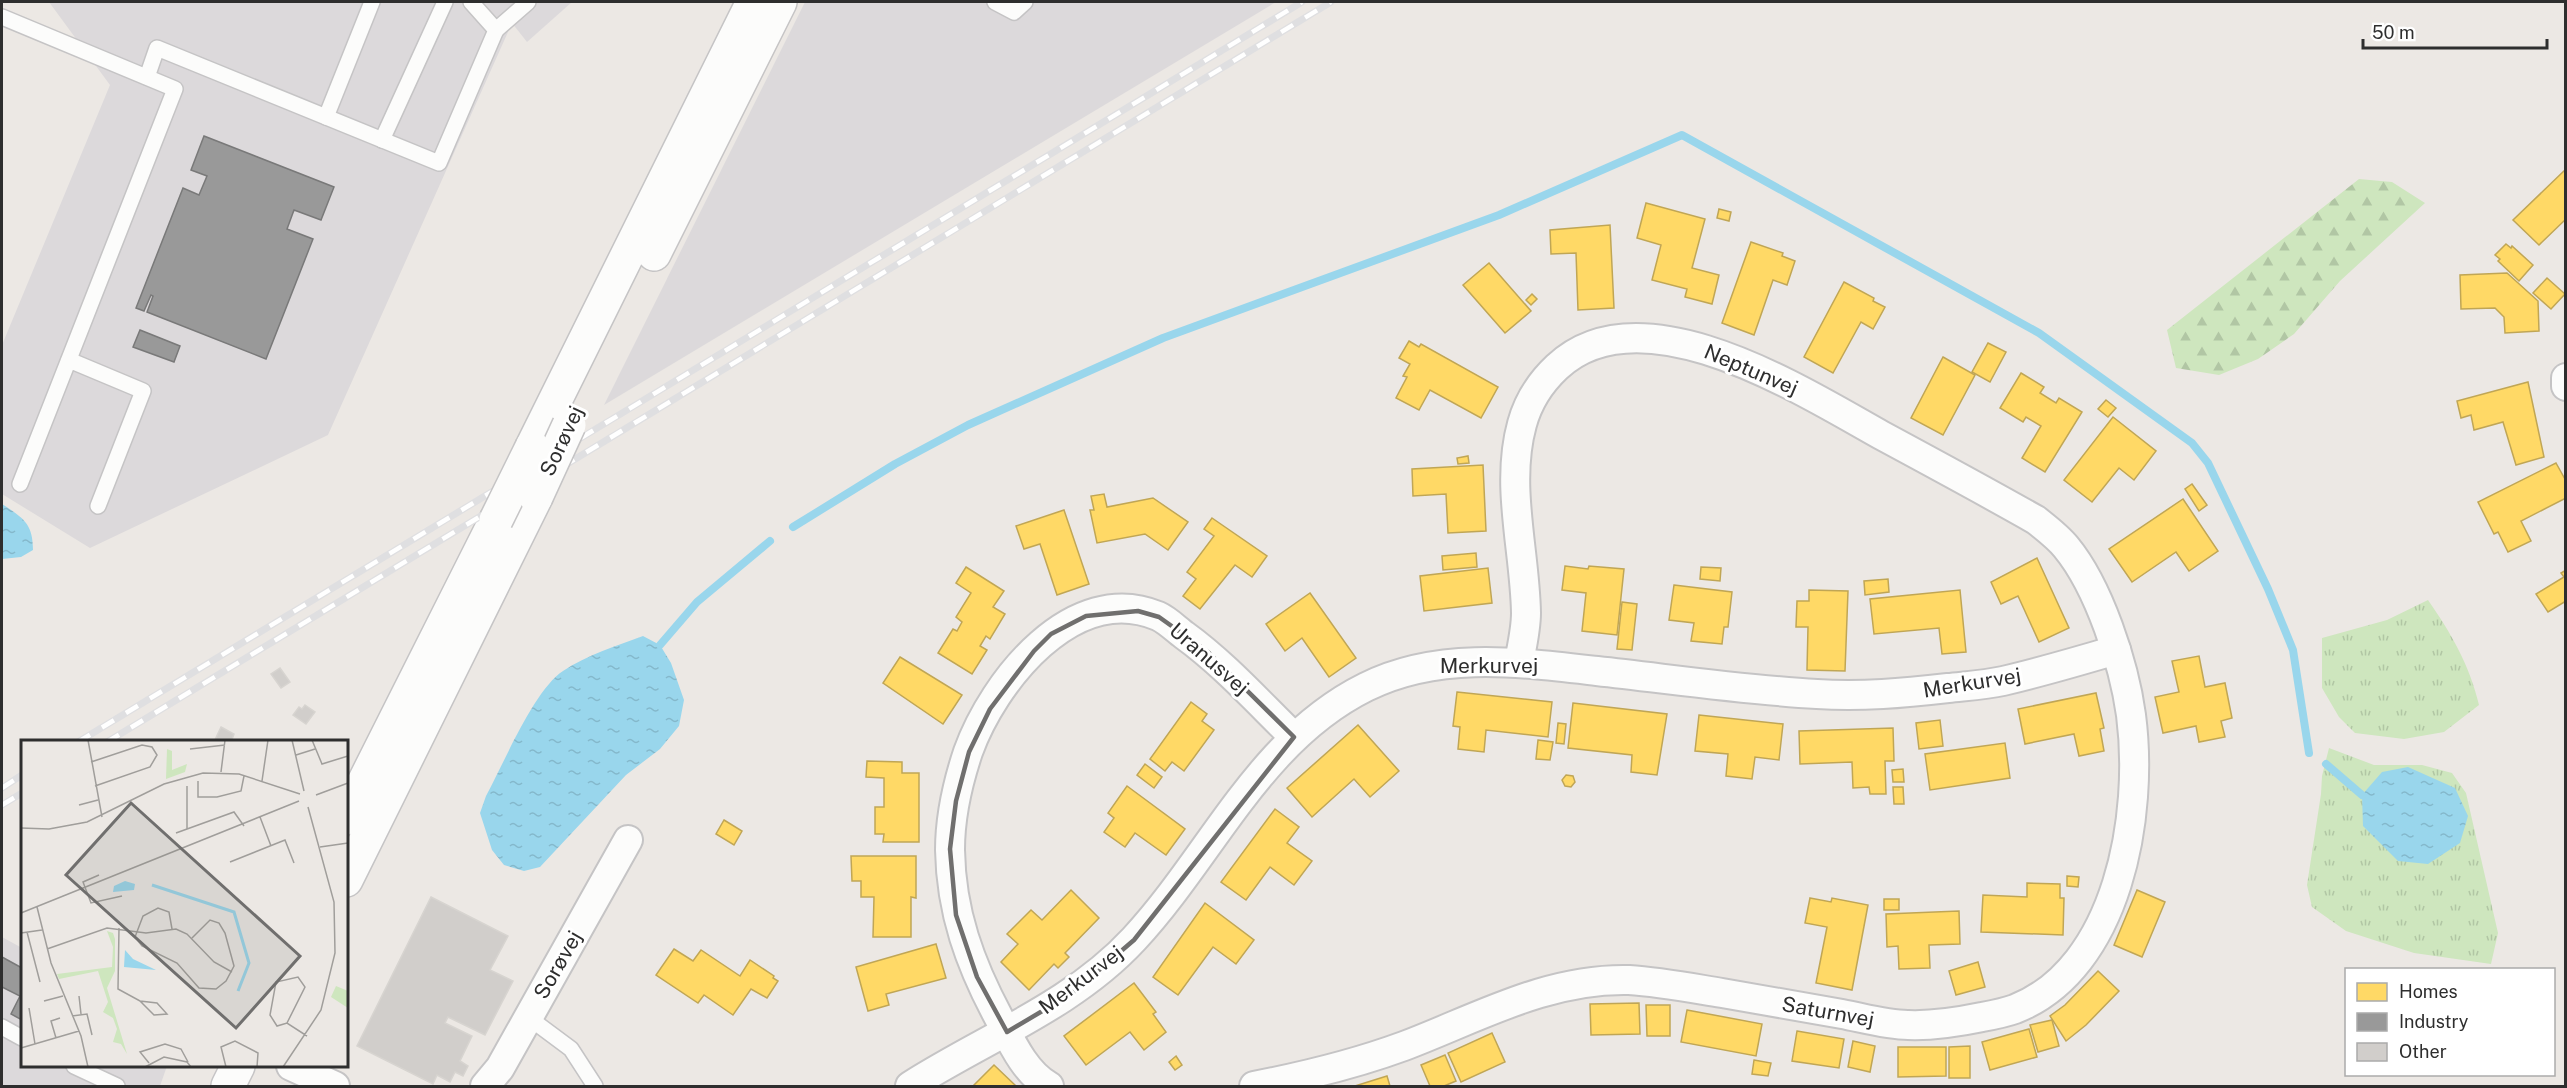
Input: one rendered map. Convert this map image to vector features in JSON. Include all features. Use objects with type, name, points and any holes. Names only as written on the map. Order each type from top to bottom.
[{"type":"street","name":"Sorøvej","points":[[348,814],[753,2]]},
{"type":"street","name":"Sorøvej","points":[[348,876],[780,2]]},
{"type":"street","name":"Neptunvej","points":[[1519,662],[1526,615],[1515,474],[1522,423],[1541,382],[1568,357],[1602,341],[1641,339],[1703,348],[1768,372],[2036,520],[2066,546],[2090,584],[2116,650]]},
{"type":"street","points":[[2565,378],[2565,386]]},
{"type":"street","name":"Uranusvej","points":[[1007,1032],[977,977],[956,915],[950,849],[956,801],[969,752],[1003,688],[1034,651],[1051,634],[1086,616],[1114,609],[1138,611],[1159,617],[1208,652],[1294,737]]},
{"type":"street","name":"Merkurvej","points":[[910,1086],[1071,994],[1103,969],[1134,940],[1163,905],[1262,771],[1294,737],[1326,711],[1366,687],[1410,670],[1452,662],[1519,662],[1817,694],[1893,694],[1999,682],[2116,650]]},
{"type":"street","name":"Saturnvej","points":[[1254,1086],[1324,1072],[1405,1046],[1508,1002],[1548,989],[1586,982],[1628,980],[1677,986],[1906,1026],[1959,1022],[2011,1011],[2030,1003],[2064,976],[2096,934],[2108,910],[2124,859],[2132,810],[2134,767],[2131,715],[2116,650]]},
{"type":"street","name":"Sorøvej","points":[[485,1086],[500,1068],[628,840]]},
{"type":"street","points":[[1007,1032],[1031,1072],[1049,1086]]},
{"type":"street","points":[[228,1086],[237,1067]]},
{"type":"street","points":[[295,1067],[335,1086]]},
{"type":"lane","points":[[326,117],[372,2]]},
{"type":"lane","points":[[382,140],[445,2]]},
{"type":"lane","points":[[471,2],[496,30]]},
{"type":"lane","points":[[147,77],[157,48],[439,163],[496,30],[528,2]]},
{"type":"lane","points":[[994,2],[1014,12],[1025,2]]},
{"type":"lane","points":[[2,16],[175,89],[20,484]]},
{"type":"lane","points":[[69,360],[144,391],[99,506]]},
{"type":"lane","points":[[528,1017],[571,1049],[595,1086]]},
{"type":"lane","points":[[2,1028],[21,1038]]},
{"type":"lane","points":[[78,1067],[117,1086]]},
{"type":"highlighted area","points":[[1138,611],[1159,617],[1208,652],[1294,737],[1134,940],[1071,994],[1007,1032],[977,977],[956,915],[950,849],[956,801],[969,752],[990,709],[1034,651],[1051,634],[1086,616]]},
{"type":"shaded area","points":[[49,2],[572,2],[527,42],[512,23],[328,435],[90,548],[2,494],[2,345],[110,85]]},
{"type":"shaded area","points":[[805,2],[1276,2],[604,405]]},
{"type":"shaded area","points":[[2,937],[21,947],[21,1067],[167,1067],[160,1086],[2,1086]]},
{"type":"green space","points":[[2359,179],[2392,182],[2425,203],[2340,281],[2294,334],[2258,359],[2219,375],[2176,368],[2167,330]]},
{"type":"green space","points":[[2428,600],[2459,650],[2479,705],[2444,732],[2404,739],[2355,733],[2339,717],[2322,688],[2322,638],[2387,620]]},
{"type":"green space","points":[[2329,748],[2374,765],[2422,765],[2452,773],[2466,793],[2498,933],[2491,964],[2414,953],[2346,931],[2312,907],[2307,885],[2322,776]]},
{"type":"water","points":[[2,504],[29,527],[33,550],[21,557],[2,559]]},
{"type":"water","points":[[643,636],[660,645],[671,663],[684,700],[679,726],[660,749],[626,775],[540,867],[524,871],[504,865],[492,850],[480,813],[486,796],[531,710],[552,680],[572,665]]},
{"type":"water","points":[[2408,767],[2455,788],[2468,816],[2460,843],[2428,864],[2398,861],[2363,826],[2362,795],[2382,772]]},
{"type":"building: Homes","points":[[2566,169],[2566,219],[2539,245],[2513,220]]},
{"type":"building: Homes","points":[[1646,203],[1705,219],[1692,268],[1719,275],[1712,304],[1685,297],[1687,289],[1652,280],[1661,245],[1637,238]]},
{"type":"building: Homes","points":[[1719,209],[1731,212],[1729,221],[1717,218]]},
{"type":"building: Homes","points":[[1610,225],[1614,308],[1578,310],[1576,253],[1551,254],[1550,230]]},
{"type":"building: Homes","points":[[1751,242],[1783,253],[1782,256],[1795,261],[1787,285],[1773,280],[1754,335],[1722,323]]},
{"type":"building: Homes","points":[[2506,244],[2511,248],[2512,246],[2533,265],[2519,281],[2498,261],[2500,259],[2495,255]]},
{"type":"building: Homes","points":[[1489,263],[1531,311],[1505,333],[1463,285]]},
{"type":"building: Homes","points":[[2507,273],[2538,301],[2539,331],[2505,333],[2504,317],[2495,308],[2461,309],[2460,275]]},
{"type":"building: Homes","points":[[2547,278],[2565,294],[2551,309],[2533,293]]},
{"type":"building: Homes","points":[[1844,282],[1874,298],[1873,301],[1885,307],[1873,329],[1861,322],[1833,373],[1804,357]]},
{"type":"building: Homes","points":[[1532,294],[1537,299],[1531,305],[1526,300]]},
{"type":"building: Homes","points":[[1409,341],[1419,347],[1421,344],[1498,387],[1481,418],[1430,390],[1419,410],[1396,398],[1407,377],[1403,376],[1410,364],[1399,358]]},
{"type":"building: Homes","points":[[1988,343],[2006,352],[1990,382],[1972,372]]},
{"type":"building: Homes","points":[[1943,357],[1975,375],[1943,435],[1911,418]]},
{"type":"building: Homes","points":[[2021,373],[2044,387],[2040,393],[2056,403],[2059,398],[2082,412],[2045,472],[2022,458],[2041,426],[2026,417],[2023,422],[2000,408]]},
{"type":"building: Homes","points":[[2528,382],[2544,457],[2516,465],[2503,422],[2474,430],[2471,415],[2461,418],[2457,401]]},
{"type":"building: Homes","points":[[2106,400],[2116,408],[2108,417],[2098,409]]},
{"type":"building: Homes","points":[[2113,417],[2156,451],[2134,480],[2119,468],[2092,502],[2064,480]]},
{"type":"building: Homes","points":[[1468,456],[1469,463],[1458,464],[1457,458]]},
{"type":"building: Homes","points":[[2556,463],[2566,481],[2566,498],[2521,521],[2531,541],[2508,552],[2498,532],[2494,534],[2478,502]]},
{"type":"building: Homes","points":[[1483,465],[1486,531],[1448,533],[1446,494],[1413,496],[1412,469]]},
{"type":"building: Homes","points":[[2192,484],[2207,505],[2199,511],[2185,489]]},
{"type":"building: Homes","points":[[1104,494],[1107,507],[1153,498],[1188,522],[1168,550],[1145,534],[1097,543],[1090,510],[1094,510],[1091,496]]},
{"type":"building: Homes","points":[[2183,499],[2218,551],[2189,571],[2176,552],[2132,582],[2109,549]]},
{"type":"building: Homes","points":[[1064,510],[1089,584],[1057,595],[1040,544],[1024,549],[1016,526]]},
{"type":"building: Homes","points":[[1212,518],[1267,556],[1252,577],[1235,565],[1200,609],[1183,596],[1196,579],[1187,572],[1214,536],[1204,529]]},
{"type":"building: Homes","points":[[1476,553],[1477,567],[1443,570],[1442,556]]},
{"type":"building: Homes","points":[[2037,558],[2069,628],[2039,642],[2018,596],[2001,604],[1991,582]]},
{"type":"building: Homes","points":[[1565,566],[1588,569],[1589,566],[1624,569],[1617,635],[1582,631],[1586,593],[1562,590]]},
{"type":"building: Homes","points":[[966,567],[1004,591],[993,607],[1005,614],[990,639],[986,636],[980,646],[987,650],[972,674],[938,653],[953,629],[957,631],[962,622],[956,617],[971,593],[956,583]]},
{"type":"building: Homes","points":[[1701,567],[1721,568],[1720,581],[1700,579]]},
{"type":"building: Homes","points":[[1488,568],[1492,603],[1424,611],[1420,576]]},
{"type":"building: Homes","points":[[2566,570],[2566,601],[2548,612],[2536,594],[2564,577],[2561,573]]},
{"type":"building: Homes","points":[[1888,579],[1889,592],[1865,595],[1864,581]]},
{"type":"building: Homes","points":[[1674,585],[1732,592],[1728,627],[1724,627],[1722,644],[1691,641],[1694,623],[1669,620]]},
{"type":"building: Homes","points":[[1809,590],[1848,591],[1845,671],[1807,670],[1808,627],[1796,627],[1797,601],[1809,601]]},
{"type":"building: Homes","points":[[1960,590],[1966,652],[1942,654],[1939,628],[1874,634],[1870,599]]},
{"type":"building: Homes","points":[[1310,593],[1356,658],[1329,677],[1302,638],[1285,651],[1266,624]]},
{"type":"building: Homes","points":[[1622,602],[1637,604],[1632,650],[1617,649]]},
{"type":"building: Homes","points":[[2199,656],[2205,687],[2225,683],[2232,718],[2221,721],[2225,737],[2199,742],[2196,726],[2163,733],[2155,697],[2179,692],[2172,661]]},
{"type":"building: Homes","points":[[900,657],[962,695],[943,724],[883,683]]},
{"type":"building: Homes","points":[[1457,692],[1552,702],[1548,737],[1486,730],[1484,752],[1458,749],[1460,727],[1453,726]]},
{"type":"building: Homes","points":[[2096,693],[2104,728],[2100,729],[2104,751],[2079,756],[2074,734],[2025,744],[2018,709]]},
{"type":"building: Homes","points":[[1191,702],[1207,714],[1202,721],[1214,730],[1184,771],[1172,762],[1165,771],[1150,759]]},
{"type":"building: Homes","points":[[1573,703],[1667,714],[1657,775],[1631,772],[1632,755],[1568,748]]},
{"type":"building: Homes","points":[[1699,715],[1783,724],[1779,760],[1755,757],[1752,779],[1726,776],[1728,754],[1695,751]]},
{"type":"building: Homes","points":[[1940,720],[1943,746],[1919,749],[1916,723]]},
{"type":"building: Homes","points":[[1558,723],[1566,724],[1564,744],[1556,743]]},
{"type":"building: Homes","points":[[1358,725],[1399,771],[1370,797],[1354,779],[1312,817],[1287,788]]},
{"type":"building: Homes","points":[[1893,728],[1894,761],[1885,761],[1886,794],[1870,794],[1869,787],[1853,788],[1852,762],[1800,764],[1799,731]]},
{"type":"building: Homes","points":[[1538,740],[1553,742],[1550,760],[1536,759]]},
{"type":"building: Homes","points":[[2005,743],[2010,778],[1930,790],[1925,754]]},
{"type":"building: Homes","points":[[867,761],[902,762],[902,773],[919,773],[919,842],[883,842],[884,834],[875,834],[875,807],[884,807],[884,778],[866,777]]},
{"type":"building: Homes","points":[[1145,764],[1162,777],[1154,788],[1137,775]]},
{"type":"building: Homes","points":[[1903,769],[1904,782],[1893,782],[1892,770]]},
{"type":"building: Homes","points":[[1566,775],[1573,776],[1575,782],[1571,787],[1565,786],[1562,780]]},
{"type":"building: Homes","points":[[1127,786],[1185,829],[1166,855],[1135,833],[1125,847],[1104,832],[1114,818],[1108,813]]},
{"type":"building: Homes","points":[[1893,787],[1903,787],[1904,804],[1894,804]]},
{"type":"building: Homes","points":[[1275,809],[1299,827],[1287,843],[1312,861],[1294,885],[1270,867],[1246,900],[1221,882]]},
{"type":"building: Homes","points":[[724,820],[742,831],[734,845],[716,834]]},
{"type":"building: Homes","points":[[851,856],[916,856],[916,898],[911,897],[911,937],[873,937],[874,897],[861,897],[861,881],[852,881]]},
{"type":"building: Homes","points":[[2067,876],[2079,877],[2078,887],[2067,886]]},
{"type":"building: Homes","points":[[2027,883],[2060,884],[2060,898],[2064,898],[2063,935],[1981,932],[1983,895],[2027,897]]},
{"type":"building: Homes","points":[[1071,890],[1099,918],[1065,953],[1069,957],[1058,968],[1054,964],[1029,990],[1001,962],[1018,944],[1007,934],[1031,910],[1042,920]]},
{"type":"building: Homes","points":[[2137,890],[2165,902],[2142,957],[2114,945]]},
{"type":"building: Homes","points":[[1810,898],[1831,902],[1832,898],[1868,905],[1852,990],[1816,983],[1827,927],[1805,923]]},
{"type":"building: Homes","points":[[1884,899],[1899,899],[1899,910],[1884,910]]},
{"type":"building: Homes","points":[[1205,903],[1254,940],[1236,964],[1213,947],[1178,995],[1153,977]]},
{"type":"building: Homes","points":[[1959,911],[1960,944],[1929,945],[1930,968],[1899,969],[1898,946],[1887,947],[1886,914]]},
{"type":"building: Homes","points":[[936,944],[946,978],[886,994],[889,1005],[868,1011],[856,967]]},
{"type":"building: Homes","points":[[674,949],[693,961],[701,950],[740,976],[750,960],[778,981],[767,998],[751,989],[733,1015],[704,995],[698,1003],[656,975]]},
{"type":"building: Homes","points":[[1978,962],[1985,987],[1956,995],[1949,971]]},
{"type":"building: Homes","points":[[2098,971],[2119,991],[2086,1025],[2066,1041],[2050,1016],[2065,1005]]},
{"type":"building: Homes","points":[[1134,983],[1156,1012],[1153,1014],[1166,1032],[1144,1050],[1130,1032],[1086,1065],[1064,1036]]},
{"type":"building: Homes","points":[[1639,1003],[1640,1034],[1591,1035],[1590,1004]]},
{"type":"building: Homes","points":[[1646,1005],[1670,1005],[1670,1036],[1647,1036]]},
{"type":"building: Homes","points":[[1687,1010],[1762,1024],[1756,1056],[1681,1042]]},
{"type":"building: Homes","points":[[2052,1020],[2059,1046],[2038,1052],[2030,1025]]},
{"type":"building: Homes","points":[[2029,1029],[2037,1057],[1990,1070],[1982,1042]]},
{"type":"building: Homes","points":[[1797,1031],[1844,1039],[1839,1068],[1792,1061]]},
{"type":"building: Homes","points":[[1492,1033],[1505,1062],[1461,1082],[1448,1053]]},
{"type":"building: Homes","points":[[1853,1041],[1875,1046],[1870,1072],[1848,1067]]},
{"type":"building: Homes","points":[[1970,1046],[1970,1078],[1949,1078],[1949,1047]]},
{"type":"building: Homes","points":[[1898,1047],[1946,1047],[1946,1076],[1898,1077]]},
{"type":"building: Homes","points":[[1445,1055],[1456,1081],[1444,1086],[1430,1086],[1421,1065]]},
{"type":"building: Homes","points":[[1176,1056],[1182,1065],[1175,1070],[1169,1062]]},
{"type":"building: Homes","points":[[1754,1060],[1771,1063],[1768,1076],[1752,1074]]},
{"type":"building: Homes","points":[[994,1065],[1016,1086],[973,1086]]},
{"type":"building: Homes","points":[[1387,1076],[1390,1086],[1355,1086]]},
{"type":"building: Industry","points":[[204,136],[334,187],[321,220],[294,210],[287,229],[313,239],[266,359],[147,312],[153,296],[151,295],[144,311],[136,308],[183,188],[199,195],[207,176],[191,170]]},
{"type":"building: Industry","points":[[140,330],[180,346],[174,362],[133,347]]},
{"type":"building: Industry","points":[[2,957],[21,967],[21,1019],[11,1014],[20,996],[2,987]]},
{"type":"building: Other","points":[[280,668],[290,682],[281,688],[271,674]]},
{"type":"building: Other","points":[[305,705],[315,712],[306,724],[293,715],[299,707],[302,709]]},
{"type":"building: Other","points":[[221,727],[234,734],[232,740],[215,740]]},
{"type":"building: Other","points":[[431,897],[508,936],[490,970],[513,981],[485,1035],[448,1017],[445,1023],[472,1036],[460,1061],[468,1066],[463,1076],[455,1072],[450,1082],[437,1075],[433,1084],[357,1046]]},
{"type":"waterway","points":[[793,527],[895,464],[968,425],[1163,338],[1499,215],[1682,135],[2039,333],[2192,443],[2208,463],[2268,589],[2293,650],[2309,753]]},
{"type":"waterway","points":[[660,645],[697,602],[770,541]]},
{"type":"waterway","points":[[2326,764],[2362,795]]},
{"type":"railway","points":[[81,740],[1302,2]]},
{"type":"railway","points":[[110,740],[1331,2]]},
{"type":"railway","points":[[2,788],[21,776]]},
{"type":"railway","points":[[2,805],[21,794]]}]
